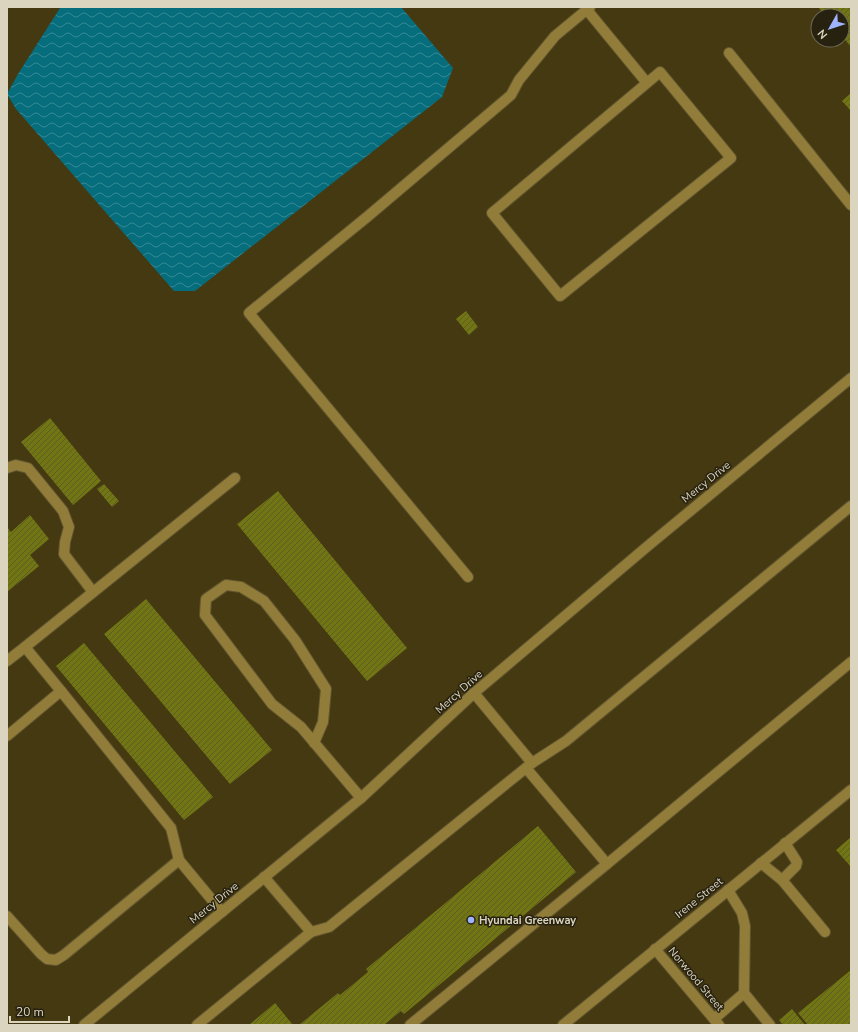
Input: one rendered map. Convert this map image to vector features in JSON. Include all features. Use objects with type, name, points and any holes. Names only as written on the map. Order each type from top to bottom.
[{"type":"street","points":[[468,577],[250,312],[368,217],[511,95],[519,80],[555,36],[588,8],[647,83]]},
{"type":"street","points":[[729,53],[851,205]]},
{"type":"street","points":[[660,72],[731,158],[560,296],[492,214],[647,83],[660,72]]},
{"type":"street","name":"Mercy Drive","points":[[84,1025],[361,798],[474,693],[649,545],[851,378]]},
{"type":"street","points":[[7,468],[16,465],[28,468],[63,511],[69,527],[65,542],[64,554],[93,592]]},
{"type":"street","points":[[7,661],[235,478]]},
{"type":"street","points":[[197,1025],[311,932],[329,927],[529,766],[566,741],[851,506]]},
{"type":"street","points":[[314,743],[323,722],[326,688],[295,640],[264,601],[241,586],[226,585],[206,599],[205,615],[272,704],[301,727],[314,743],[361,798]]},
{"type":"street","points":[[25,647],[171,828],[179,860],[222,912]]},
{"type":"street","points":[[410,1025],[851,662]]},
{"type":"street","points":[[7,736],[61,691]]},
{"type":"street","points":[[474,693],[606,864]]},
{"type":"street","name":"Irene Street","points":[[563,1025],[851,790]]},
{"type":"street","points":[[782,880],[798,862],[785,844]]},
{"type":"street","points":[[7,916],[41,954],[47,958],[56,960],[179,860]]},
{"type":"street","points":[[761,863],[782,880],[825,932]]},
{"type":"street","points":[[264,877],[311,932]]},
{"type":"street","points":[[728,890],[742,913],[746,926],[744,993],[770,1025]]},
{"type":"street","name":"Norwood Street","points":[[655,949],[716,1022]]},
{"type":"street","points":[[716,1022],[744,993]]},
{"type":"water","points":[[62,7],[401,7],[453,68],[442,97],[195,291],[174,291],[16,109],[7,94],[18,74]]},
{"type":"building","points":[[818,7],[851,7],[851,47],[850,8]]},
{"type":"building","points":[[851,93],[851,111],[842,101]]},
{"type":"building","points":[[466,311],[478,327],[469,335],[456,319]]},
{"type":"building","points":[[50,418],[101,481],[73,505],[21,442]]},
{"type":"building","points":[[104,484],[119,501],[112,507],[97,489]]},
{"type":"building","points":[[278,491],[407,648],[367,681],[237,524]]},
{"type":"building","points":[[30,515],[49,539],[30,555],[39,566],[7,592],[7,527],[11,532]]},
{"type":"building","points":[[146,599],[272,750],[230,784],[104,634]]},
{"type":"building","points":[[84,643],[213,797],[184,820],[56,666]]},
{"type":"building","name":"Hyundai Greenway","points":[[538,826],[576,872],[404,1014],[401,1011],[384,1025],[299,1025],[338,993],[340,995],[368,972],[366,969]]},
{"type":"building","points":[[851,837],[851,867],[836,850]]},
{"type":"building","points":[[851,970],[851,1025],[808,1025],[798,1013]]},
{"type":"building","points":[[275,1003],[293,1025],[249,1025]]},
{"type":"building","points":[[792,1009],[805,1025],[783,1025],[779,1020]]},
{"type":"place","name":"Hyundai Greenway","points":[[471,920]]}]
